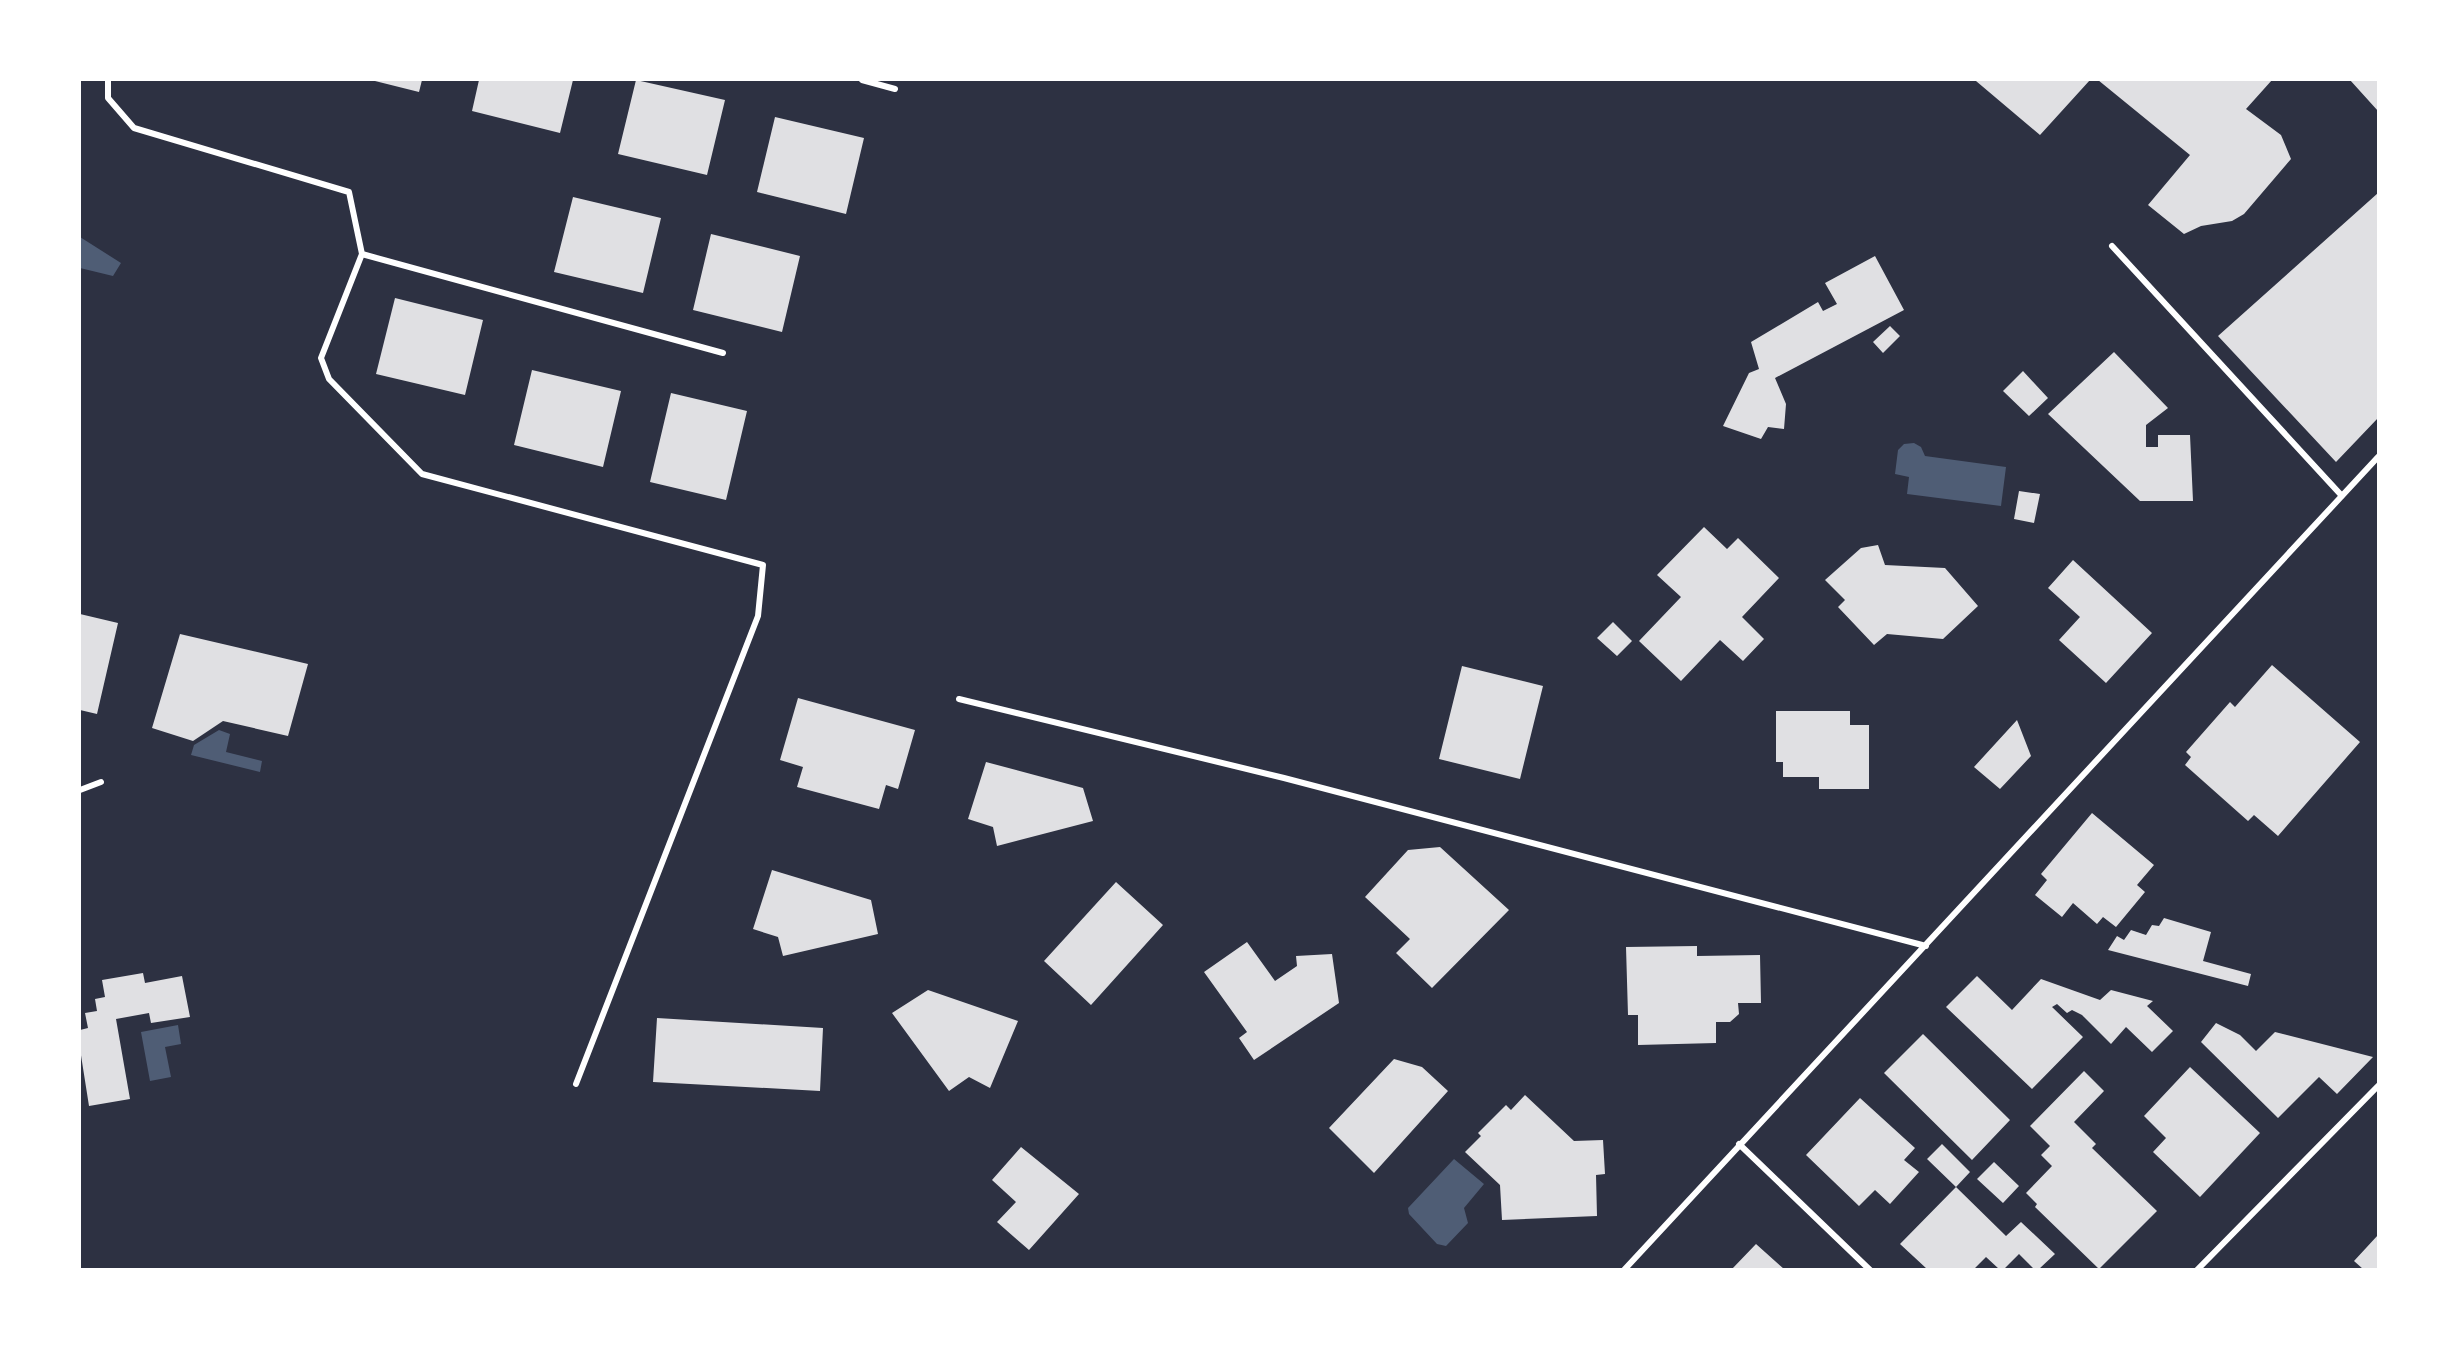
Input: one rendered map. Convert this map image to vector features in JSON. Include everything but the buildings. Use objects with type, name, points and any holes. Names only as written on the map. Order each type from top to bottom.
[{"type":"street","points":[[108,80],[108,98],[134,128],[348,192],[362,254],[321,358],[329,379],[422,474],[763,565],[758,616],[576,1084]]},
{"type":"street","points":[[862,80],[895,88]]},
{"type":"street","points":[[2112,246],[2342,496]]},
{"type":"street","points":[[362,254],[723,353]]},
{"type":"street","points":[[1624,1269],[2379,457]]},
{"type":"street","points":[[959,699],[1284,778],[1926,946]]},
{"type":"street","points":[[80,790],[101,782]]},
{"type":"street","points":[[2197,1269],[2379,1086]]},
{"type":"street","points":[[1739,1144],[1870,1269]]},
{"type":"water","points":[[80,237],[121,263],[113,276],[80,268]]},
{"type":"water","points":[[1914,443],[1921,447],[1925,456],[2006,467],[2001,506],[1907,494],[1909,477],[1895,474],[1898,450],[1904,444]]},
{"type":"water","points":[[219,730],[230,734],[226,752],[262,761],[260,772],[191,755],[194,745]]},
{"type":"water","points":[[178,1025],[181,1044],[165,1047],[171,1077],[150,1081],[141,1032]]},
{"type":"water","points":[[1454,1159],[1484,1184],[1464,1208],[1468,1223],[1446,1246],[1437,1244],[1409,1214],[1408,1208]]}]
